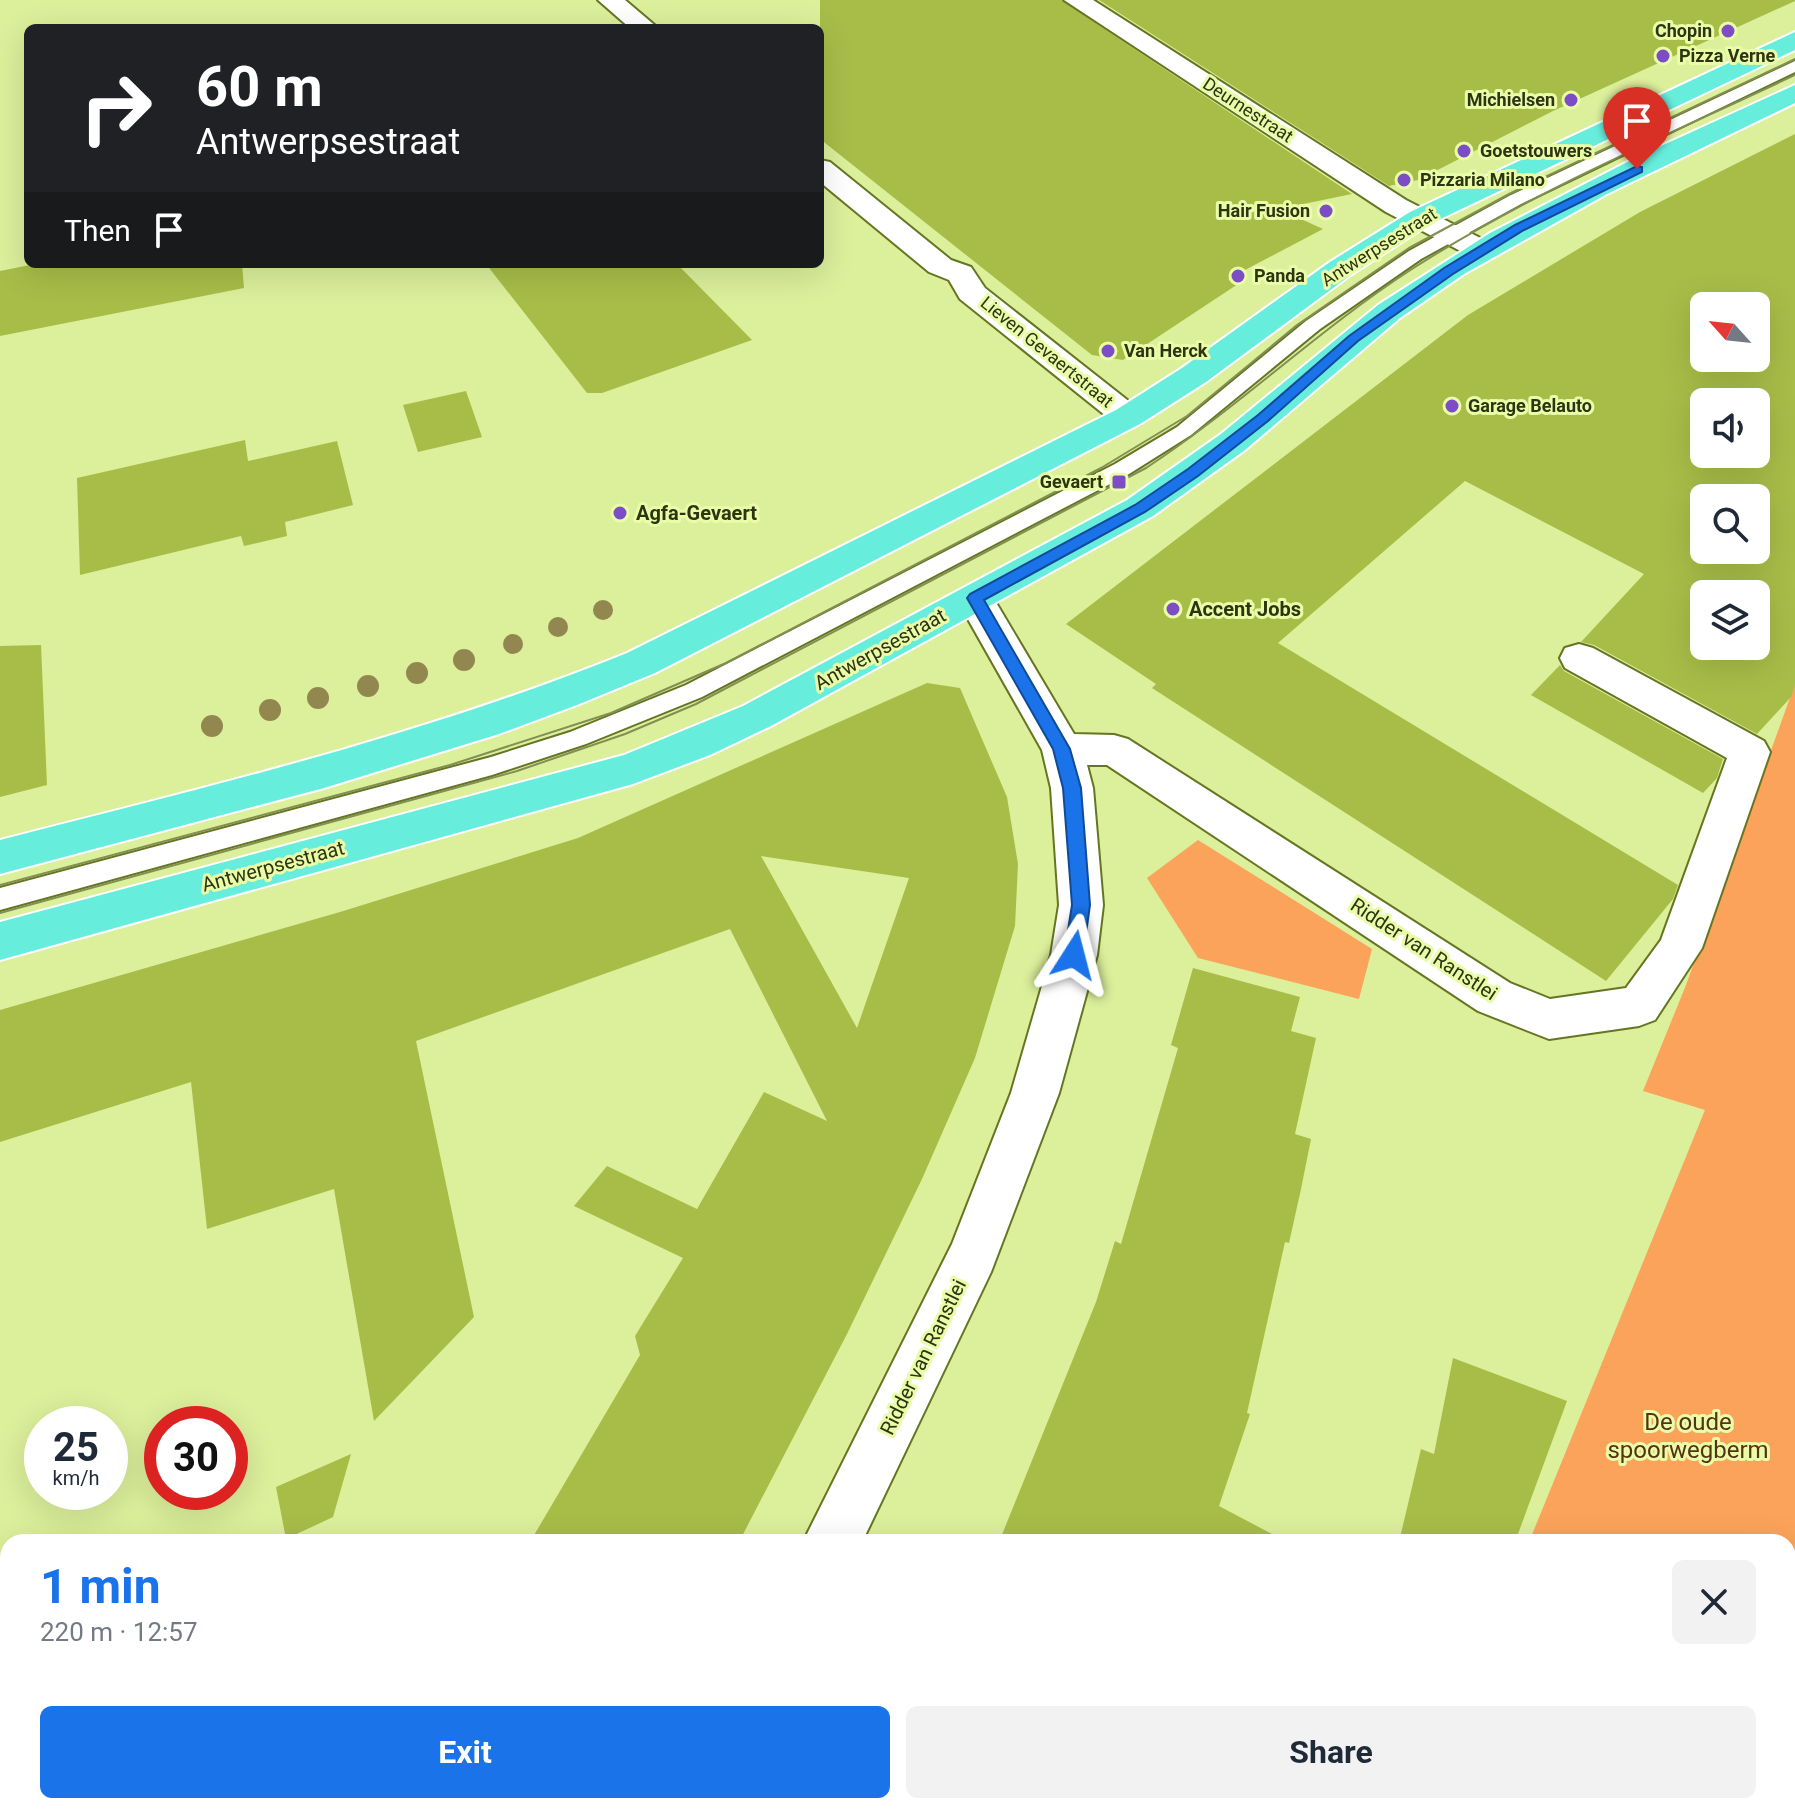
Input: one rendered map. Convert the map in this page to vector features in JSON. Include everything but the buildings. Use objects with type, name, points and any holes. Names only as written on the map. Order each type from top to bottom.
[{"type":"main road","name":"Antwerpsestraat","points":[[0,857],[462,732],[580,690],[704,633],[1128,417],[1194,375],[1341,268],[1420,218],[1795,40]]},
{"type":"main road","name":"Antwerpsestraat","points":[[0,941],[633,768],[757,716],[1140,508],[1263,418],[1353,338],[1408,297],[1466,242],[1559,207],[1795,93]]},
{"type":"street","points":[[610,0],[640,24]]},
{"type":"street","name":"Deurnestraat","points":[[1076,0],[1420,218],[1466,242]]},
{"type":"street","name":"Lieven Gevaertstraat","points":[[824,171],[940,266],[958,271],[968,280],[971,292],[1128,417]]},
{"type":"street","name":"Ridder van Ranstlei","points":[[836,1534],[973,1255],[1035,1093],[1074,955],[1081,905],[1072,788],[1062,749],[975,598]]},
{"type":"street","name":"Ridder van Ranstlei","points":[[1062,749],[1114,750],[1494,997],[1549,1019],[1639,1006],[1680,948],[1750,752],[1579,658]]},
{"type":"lane","points":[[0,899],[492,766],[578,738],[694,691],[1122,469],[1184,431],[1334,310],[1466,242],[1515,200],[1795,66]]},
{"type":"green space","name":"De oude spoorwegberm","points":[[1795,684],[1795,1534],[1532,1534],[1705,1110],[1643,1091],[1686,985]]},
{"type":"green space","points":[[1198,840],[1372,949],[1359,999],[1198,958],[1147,878]]},
{"type":"tram line","points":[[0,885],[450,765],[611,713],[726,663],[1101,468],[1187,416],[1297,325],[1409,248],[1511,193],[1795,59]]},
{"type":"tram line","points":[[0,913],[517,771],[625,734],[696,704],[1146,468],[1214,420],[1378,292],[1505,214],[1795,75]]},
{"type":"place","name":"Chopin","points":[[1728,31]]},
{"type":"place","name":"Pizza Verne","points":[[1663,56]]},
{"type":"place","name":"Michielsen","points":[[1571,100]]},
{"type":"place","name":"Goetstouwers","points":[[1464,151]]},
{"type":"place","name":"Pizzaria Milano","points":[[1404,180]]},
{"type":"place","name":"Hair Fusion","points":[[1326,211]]},
{"type":"place","name":"Panda","points":[[1238,276]]},
{"type":"place","name":"Van Herck","points":[[1108,351]]},
{"type":"place","name":"Garage Belauto","points":[[1452,406]]},
{"type":"place","name":"Gevaert","points":[[1119,482]]},
{"type":"place","name":"Agfa-Gevaert","points":[[620,513]]},
{"type":"place","name":"Accent Jobs","points":[[1173,609]]},
{"type":"route","points":[[1074,955],[1081,905],[1072,788],[1062,749],[975,598],[1140,508],[1193,472],[1263,418],[1353,338],[1448,271],[1519,227],[1637,169]]}]
